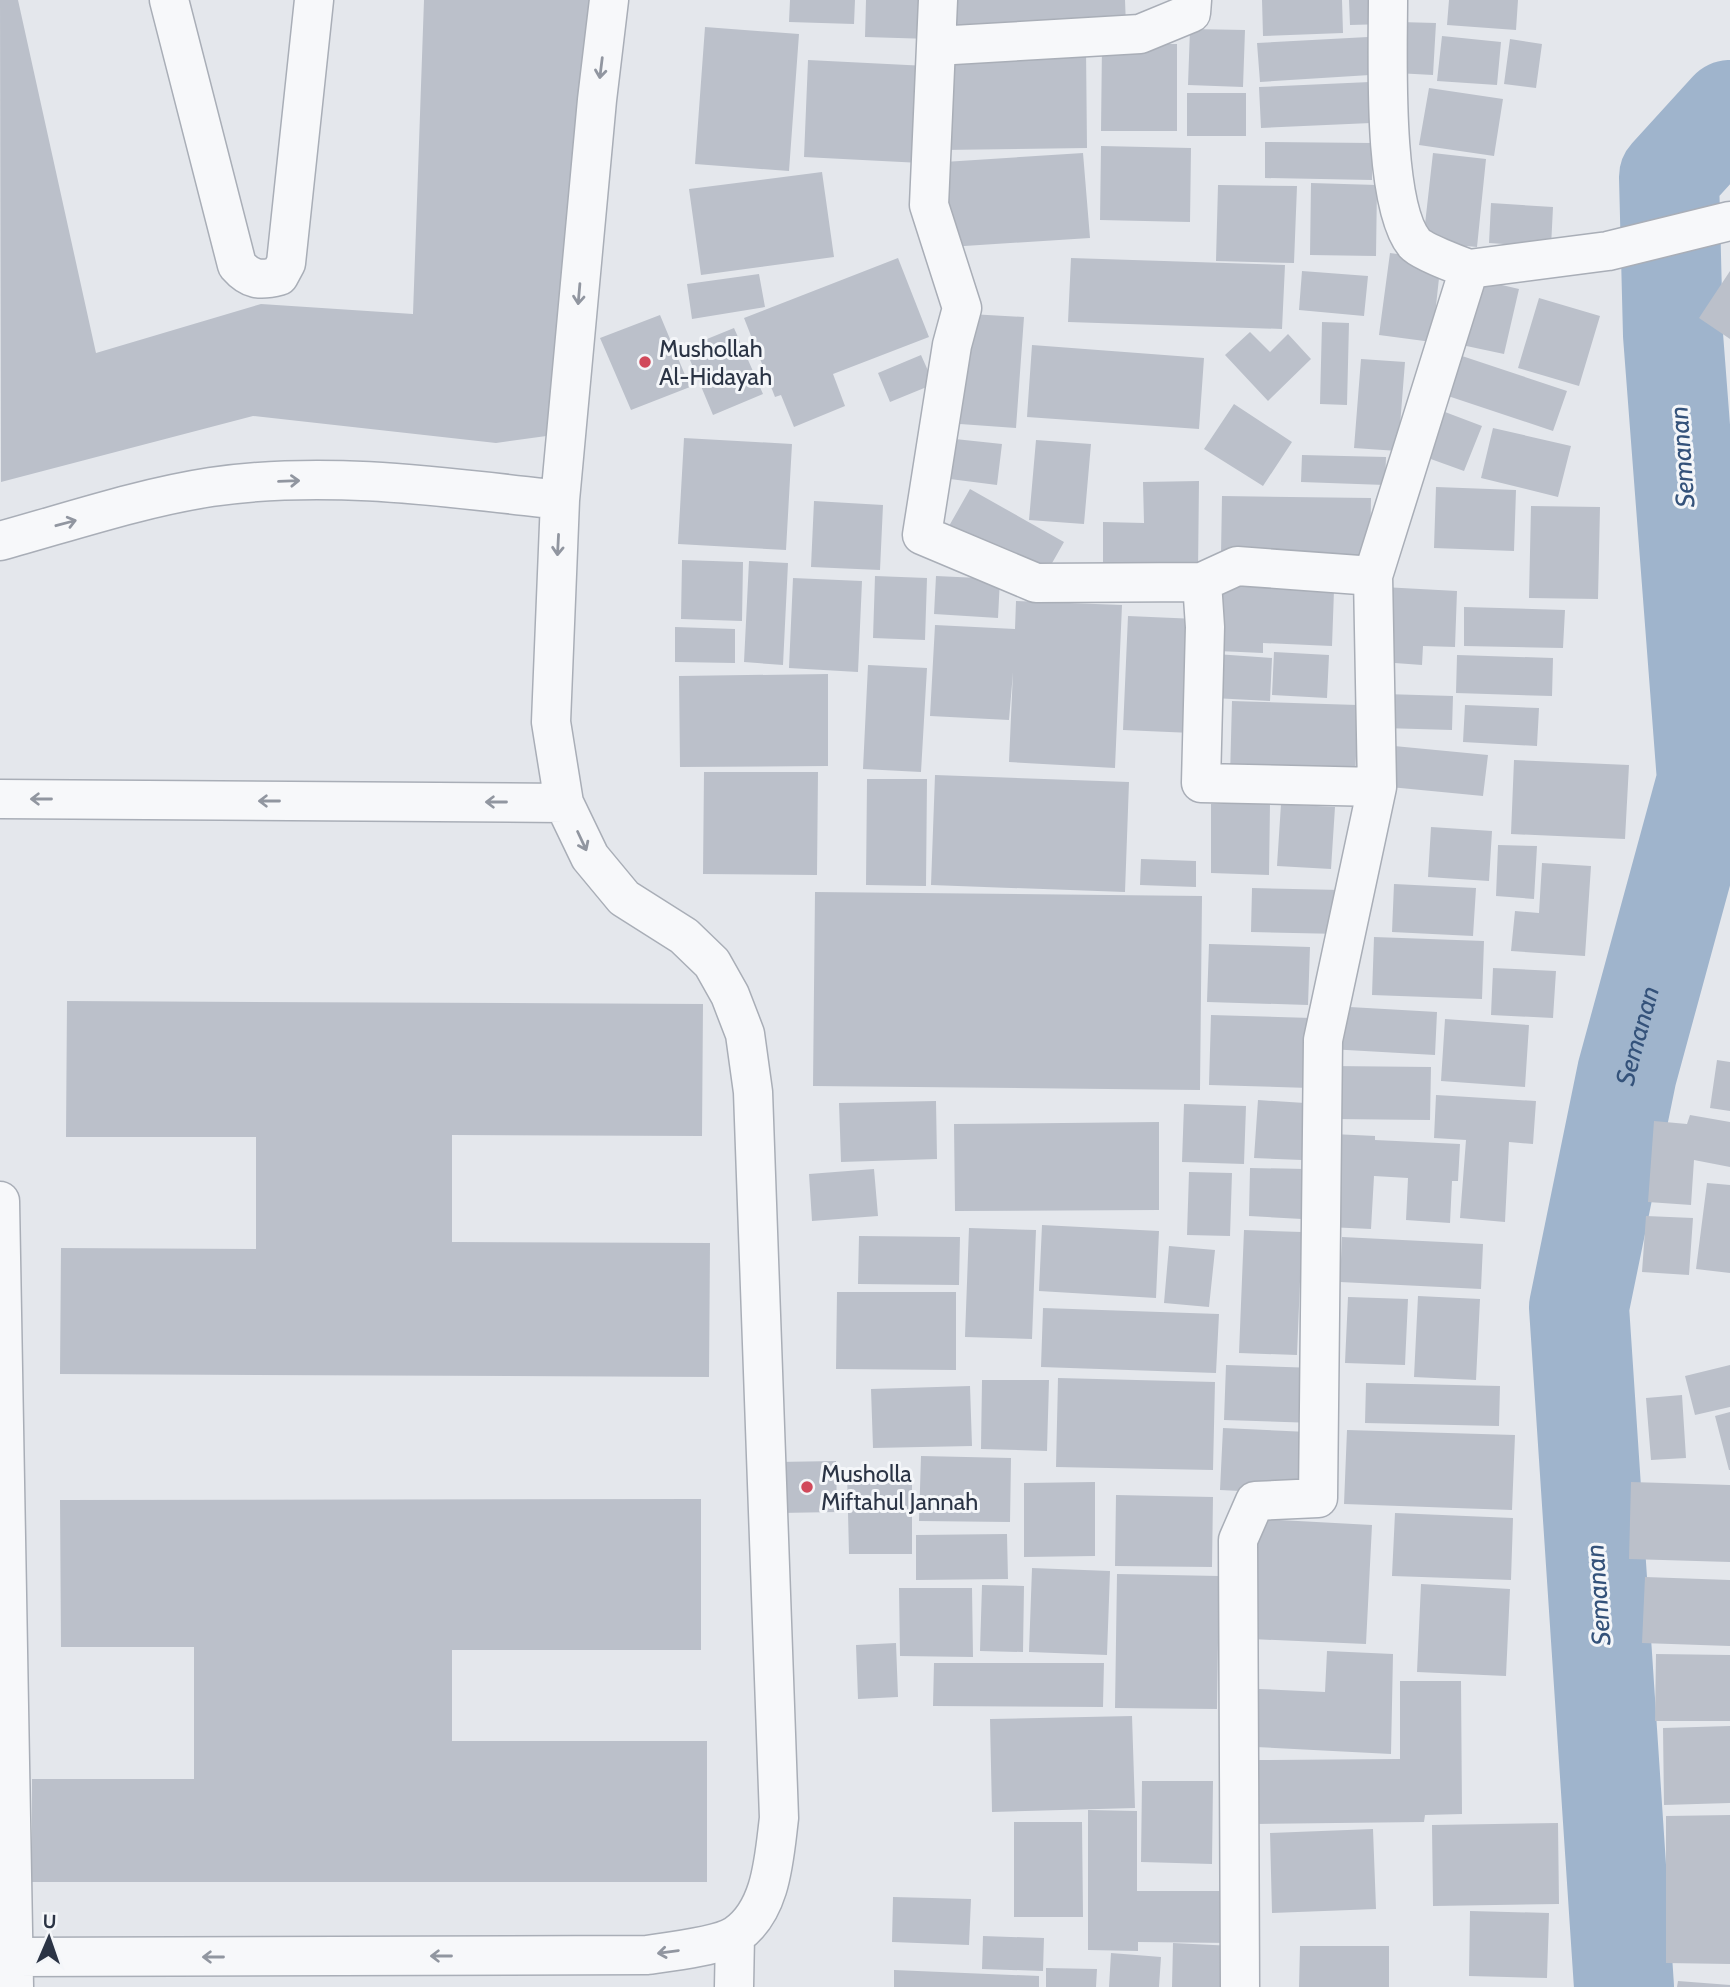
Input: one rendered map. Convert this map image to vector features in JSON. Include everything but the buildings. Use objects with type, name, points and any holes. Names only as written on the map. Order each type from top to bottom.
[{"type":"street","points":[[169,0],[237,265],[247,276],[263,281],[279,276],[286,263],[314,0]]},
{"type":"street","points":[[0,1201],[13,1972],[647,1955],[694,1948],[735,1937],[758,1915],[773,1868],[779,1818],[753,1092],[745,1034],[730,995],[712,963],[684,936],[624,898],[590,857],[564,803],[551,722],[560,500],[597,100],[609,0]]},
{"type":"street","points":[[938,0],[929,205],[962,308],[952,345],[922,534],[1036,583],[1202,582],[1237,566],[1373,576]]},
{"type":"street","points":[[936,46],[1140,34],[1191,13],[1192,0]]},
{"type":"street","points":[[1388,0],[1388,126],[1400,216],[1416,246],[1469,269],[1608,251],[1729,221]]},
{"type":"street","points":[[1240,1987],[1238,1540],[1255,1501],[1318,1498],[1323,1040],[1377,787],[1373,576],[1469,269]]},
{"type":"street","points":[[0,541],[138,503],[210,488],[286,480],[366,481],[560,500]]},
{"type":"street","points":[[1202,582],[1205,627],[1201,783],[1377,787]]},
{"type":"street","points":[[0,799],[564,803]]},
{"type":"street","points":[[734,1987],[735,1937]]},
{"type":"waterway","name":"Semanan","points":[[1624,1987],[1579,1307],[1627,1073],[1707,780],[1673,335],[1669,177],[1730,110]]},
{"type":"place","name":"Mushollah Al-Hidayah","points":[[645,362]]},
{"type":"place","name":"Musholla Miftahul Jannah","points":[[807,1487]]}]
